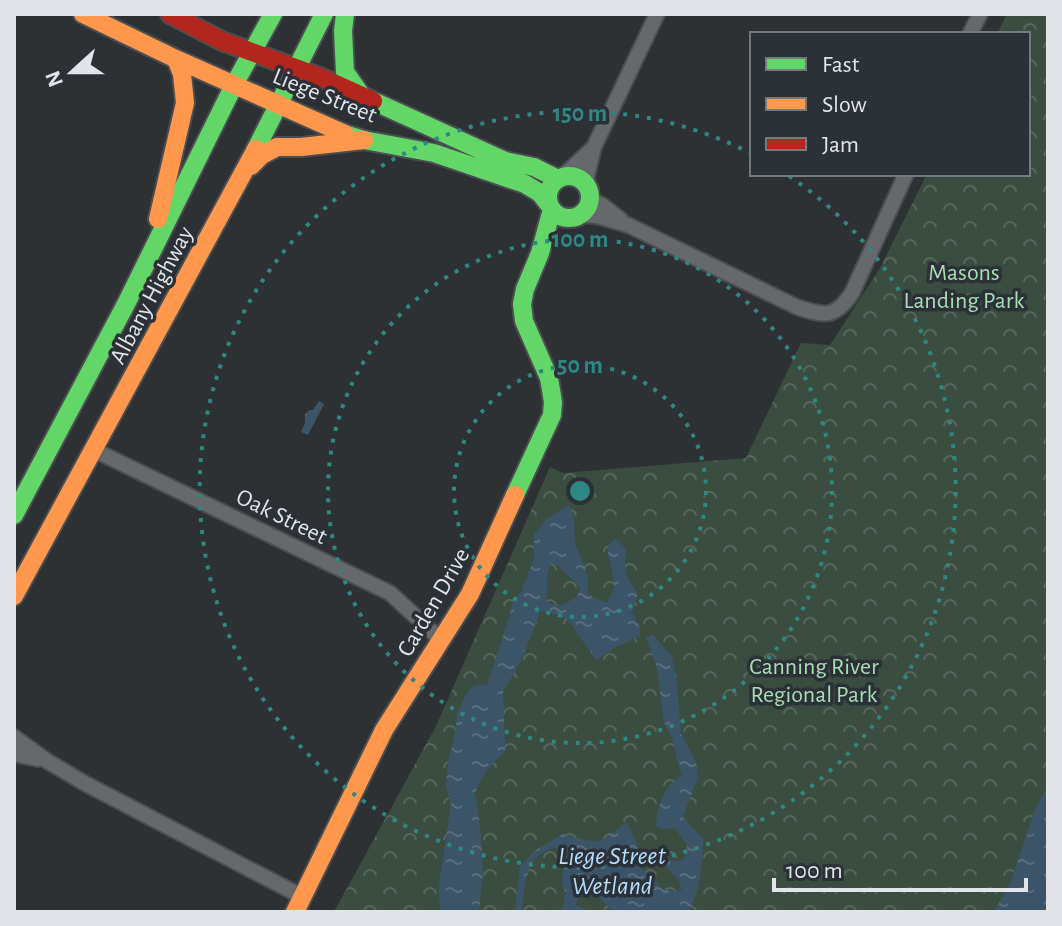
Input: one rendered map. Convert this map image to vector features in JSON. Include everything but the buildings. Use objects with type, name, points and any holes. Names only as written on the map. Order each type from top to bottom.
[{"type":"main road","name":"Liege Street","points":[[83,14],[176,59],[364,140],[434,153],[525,184],[540,193],[559,215],[581,204],[579,178],[560,178],[534,167],[505,161],[361,95],[222,41],[170,14]]},
{"type":"main road","name":"Albany Highway","points":[[14,515],[120,318],[235,83],[273,14]]},
{"type":"main road","name":"Albany Highway","points":[[14,596],[244,173],[324,14]]},
{"type":"main road","points":[[345,14],[345,72],[361,95]]},
{"type":"main road","points":[[152,253],[167,174],[182,127],[186,94],[184,74],[176,59]]},
{"type":"main road","points":[[244,173],[262,155],[277,147],[364,140]]},
{"type":"main road","points":[[551,208],[548,196],[551,186],[560,178]]},
{"type":"main road","name":"Carden Drive","points":[[537,262],[581,204]]},
{"type":"main road","name":"Carden Drive","points":[[299,904],[384,730],[470,594],[552,415],[553,387],[521,310],[523,289],[537,262],[551,208]]},
{"type":"street","points":[[581,204],[594,147],[657,14]]},
{"type":"street","points":[[971,32],[980,14]]},
{"type":"street","points":[[560,178],[594,147]]},
{"type":"street","name":"Liege Street","points":[[581,204],[602,205],[628,225],[797,307],[825,314],[843,306],[852,293],[905,176]]},
{"type":"street","name":"Oak Street","points":[[94,450],[390,593],[440,639]]},
{"type":"street","points":[[14,737],[47,761],[299,904]]},
{"type":"street","points":[[14,754],[47,761]]},
{"type":"green space","name":"Canning River Regional Park","points":[[1007,14],[1048,14],[1048,912],[334,912],[436,726],[550,467],[563,473],[746,458],[801,343],[830,345],[880,268],[926,176],[1030,176],[1030,32],[998,32]]},
{"type":"water","points":[[319,401],[324,404],[308,435],[301,432],[305,414],[313,410]]},
{"type":"water","points":[[569,505],[574,516],[575,543],[588,580],[588,595],[607,603],[615,586],[607,548],[615,538],[626,549],[626,573],[638,593],[632,612],[640,628],[640,636],[596,660],[568,620],[540,611],[520,662],[503,690],[505,751],[485,772],[475,793],[483,873],[479,912],[440,912],[439,885],[451,804],[446,786],[448,761],[458,711],[468,691],[475,685],[487,685],[513,601],[522,591],[534,558],[534,535],[547,519]],"holes":[[[551,564],[556,564],[580,587],[577,597],[558,605],[546,600],[549,570]]]},
{"type":"water","name":"Liege Street Wetland","points":[[652,634],[672,657],[681,734],[695,760],[698,777],[683,817],[703,839],[700,876],[689,912],[613,912],[590,892],[575,905],[587,912],[552,912],[563,908],[565,893],[562,883],[564,860],[555,847],[533,862],[526,882],[522,912],[515,912],[520,867],[534,851],[563,834],[600,842],[627,822],[636,842],[642,869],[662,889],[682,890],[679,881],[665,865],[667,859],[684,859],[687,846],[675,828],[656,826],[663,797],[670,785],[682,775],[673,740],[664,722],[657,668],[646,638]]},
{"type":"water","points":[[1048,787],[1048,912],[994,912],[1011,881],[1036,807]]},
{"type":"traffic: fast","points":[[14,515],[126,304],[235,83],[273,14]]},
{"type":"traffic: fast","points":[[256,149],[324,14]]},
{"type":"traffic: fast","points":[[345,14],[345,72],[361,95]]},
{"type":"traffic: fast","points":[[373,101],[505,161],[534,167],[558,179]]},
{"type":"traffic: fast","points":[[345,134],[434,153],[525,184],[540,193],[550,206]]},
{"type":"traffic: fast","points":[[569,176],[584,182],[590,197],[584,212],[569,218],[554,212],[548,197],[554,182],[569,176]]},
{"type":"traffic: fast","points":[[515,495],[552,415],[549,378],[524,321],[522,304],[552,209]]},
{"type":"traffic: slow","points":[[83,14],[345,134]]},
{"type":"traffic: slow","points":[[158,219],[185,103],[182,74],[176,59]]},
{"type":"traffic: slow","points":[[251,166],[277,147],[364,140]]},
{"type":"traffic: slow","points":[[14,596],[256,149]]},
{"type":"traffic: slow","points":[[295,912],[384,730],[470,594],[515,495]]},
{"type":"traffic: jam","points":[[170,14],[222,41],[320,77],[373,101]]},
{"type":"park label","name":"Masons Landing Park","points":[[964,286]]}]
